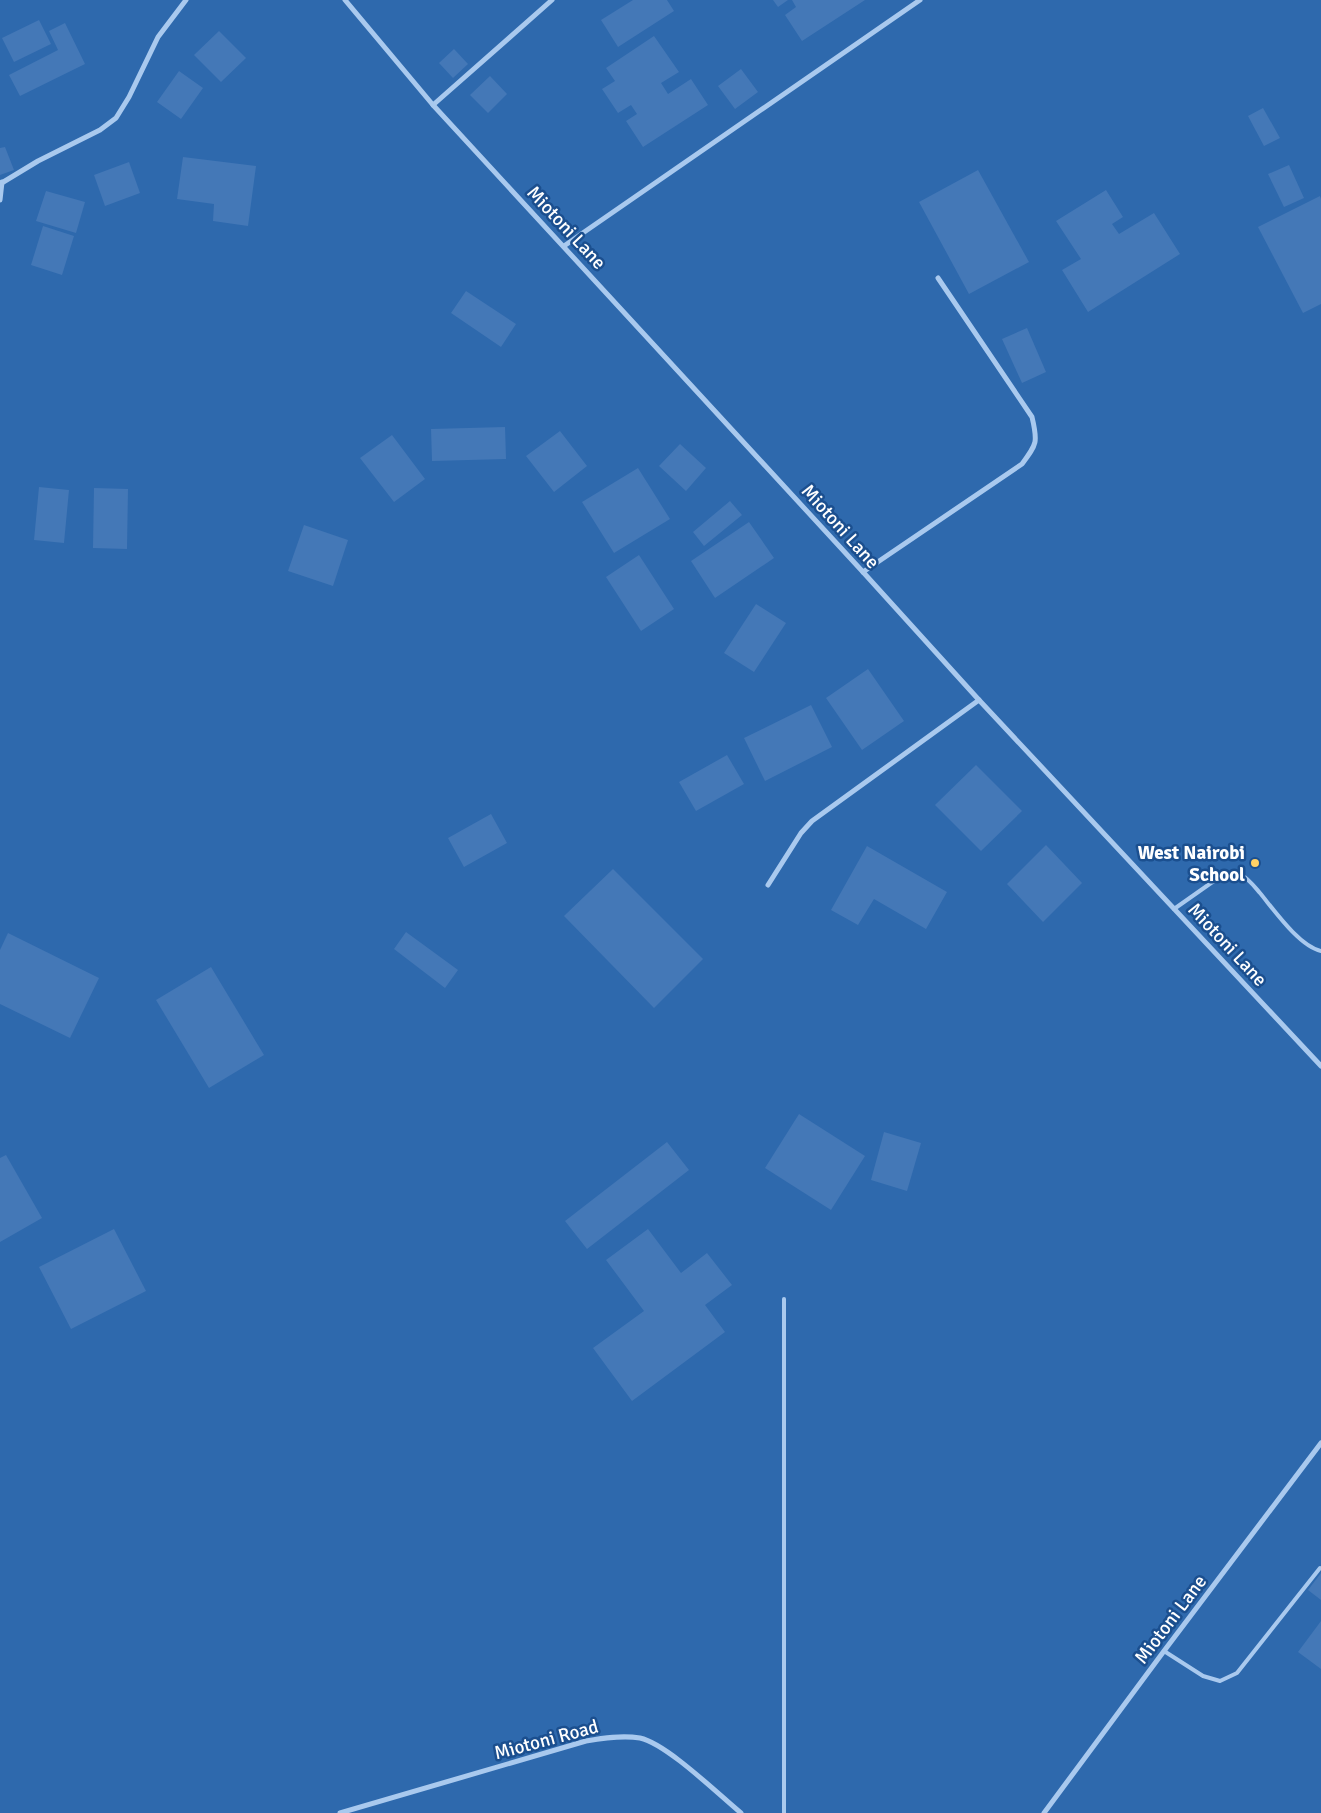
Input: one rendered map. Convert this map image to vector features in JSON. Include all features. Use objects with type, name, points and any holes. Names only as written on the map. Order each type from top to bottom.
[{"type":"street","points":[[0,200],[1,183],[38,161],[100,130],[116,118],[129,97],[158,37],[186,0]]},
{"type":"street","name":"Miotoni Lane","points":[[346,0],[433,105],[864,572],[979,700],[1321,1066]]},
{"type":"street","points":[[433,105],[552,0]]},
{"type":"street","points":[[564,246],[920,0]]},
{"type":"street","points":[[864,572],[1022,464],[1033,449],[1037,438],[1032,417],[938,278]]},
{"type":"street","points":[[768,885],[801,832],[812,821],[979,700]]},
{"type":"street","name":"Miotoni Lane","points":[[1044,1813],[1321,1443]]},
{"type":"street","name":"Miotoni Road","points":[[340,1813],[586,1740],[615,1737],[640,1738],[655,1744],[669,1753],[741,1813]]},
{"type":"lane","points":[[1174,909],[1221,876],[1230,872],[1239,874],[1250,881],[1296,934],[1314,949],[1321,951]]},
{"type":"lane","points":[[784,1298],[784,1813]]},
{"type":"lane","points":[[1164,1651],[1203,1676],[1220,1681],[1237,1673],[1320,1568]]},
{"type":"shaded area","points":[[0,0],[1321,0],[1321,1813],[0,1813]]},
{"type":"building","points":[[633,0],[667,0],[674,11],[618,47],[601,20]]},
{"type":"building","points":[[773,0],[788,0],[778,7]]},
{"type":"building","points":[[792,0],[865,0],[802,41],[785,15],[796,7]]},
{"type":"building","points":[[39,20],[51,44],[14,62],[2,38]]},
{"type":"building","points":[[65,23],[85,64],[20,96],[9,75],[58,50],[49,31]]},
{"type":"building","points":[[219,31],[246,58],[221,82],[194,55]]},
{"type":"building","points":[[654,36],[679,72],[661,83],[668,94],[691,79],[708,105],[643,147],[626,121],[637,114],[631,105],[618,113],[602,89],[615,81],[606,68]]},
{"type":"building","points":[[454,49],[468,64],[453,78],[439,63]]},
{"type":"building","points":[[741,69],[758,92],[735,109],[718,86]]},
{"type":"building","points":[[179,71],[203,88],[181,119],[157,102]]},
{"type":"building","points":[[490,76],[507,94],[488,113],[470,95]]},
{"type":"building","points":[[1263,108],[1280,138],[1264,146],[1248,116]]},
{"type":"building","points":[[5,147],[14,170],[0,175],[0,148]]},
{"type":"building","points":[[183,157],[256,166],[248,226],[213,221],[214,204],[177,199]]},
{"type":"building","points":[[129,162],[140,193],[105,206],[94,175]]},
{"type":"building","points":[[1289,165],[1304,198],[1284,207],[1268,174]]},
{"type":"building","points":[[978,170],[1029,262],[969,294],[919,202]]},
{"type":"building","points":[[1106,190],[1123,217],[1112,224],[1119,234],[1154,213],[1180,254],[1088,312],[1062,270],[1081,259],[1056,221]]},
{"type":"building","points":[[46,191],[85,202],[76,233],[36,221]]},
{"type":"building","points":[[1320,196],[1321,304],[1303,313],[1258,227]]},
{"type":"building","points":[[43,226],[74,236],[62,275],[31,265]]},
{"type":"building","points":[[466,291],[516,324],[501,347],[451,313]]},
{"type":"building","points":[[1027,328],[1046,372],[1022,383],[1002,339]]},
{"type":"building","points":[[505,427],[506,459],[432,461],[431,429]]},
{"type":"building","points":[[560,431],[587,466],[554,492],[526,456]]},
{"type":"building","points":[[392,435],[425,479],[394,502],[360,458]]},
{"type":"building","points":[[680,444],[706,468],[686,491],[659,466]]},
{"type":"building","points":[[638,468],[670,519],[614,553],[582,502]]},
{"type":"building","points":[[39,487],[69,490],[64,543],[34,540]]},
{"type":"building","points":[[94,488],[128,489],[127,549],[93,548]]},
{"type":"building","points":[[730,501],[742,515],[704,546],[693,532]]},
{"type":"building","points":[[749,522],[774,558],[715,598],[691,561]]},
{"type":"building","points":[[304,525],[348,540],[333,586],[288,571]]},
{"type":"building","points":[[639,555],[674,609],[641,631],[606,577]]},
{"type":"building","points":[[756,604],[786,623],[754,672],[724,653]]},
{"type":"building","points":[[868,669],[904,721],[862,750],[826,698]]},
{"type":"building","points":[[811,705],[832,747],[765,781],[744,738]]},
{"type":"building","points":[[727,755],[744,784],[696,811],[679,782]]},
{"type":"building","points":[[976,765],[1022,811],[981,851],[935,805]]},
{"type":"building","points":[[491,814],[507,843],[464,867],[448,838]]},
{"type":"building","points":[[1046,845],[1082,883],[1043,922],[1007,884]]},
{"type":"building","points":[[867,846],[947,892],[926,929],[874,899],[858,925],[831,910]]},
{"type":"building","points":[[613,869],[703,959],[654,1008],[564,916]]},
{"type":"building","points":[[406,932],[458,970],[445,988],[394,949]]},
{"type":"building","points":[[8,933],[99,978],[70,1038],[0,1004],[0,950]]},
{"type":"building","points":[[211,967],[264,1055],[209,1088],[156,1000]]},
{"type":"building","points":[[799,1114],[865,1156],[831,1210],[765,1168]]},
{"type":"building","points":[[884,1132],[921,1143],[907,1191],[871,1180]]},
{"type":"building","points":[[667,1142],[689,1170],[587,1249],[565,1221]]},
{"type":"building","points":[[6,1155],[42,1218],[0,1242],[0,1158]]},
{"type":"building","points":[[114,1229],[146,1291],[71,1329],[39,1267]]},
{"type":"building","points":[[648,1229],[681,1273],[707,1253],[732,1285],[705,1305],[725,1332],[632,1401],[593,1348],[644,1311],[606,1260]]},
{"type":"building","points":[[1321,1573],[1321,1600],[1308,1590]]},
{"type":"building","points":[[1321,1621],[1321,1669],[1298,1652]]},
{"type":"place","name":"West Nairobi School","points":[[1255,863]]}]
